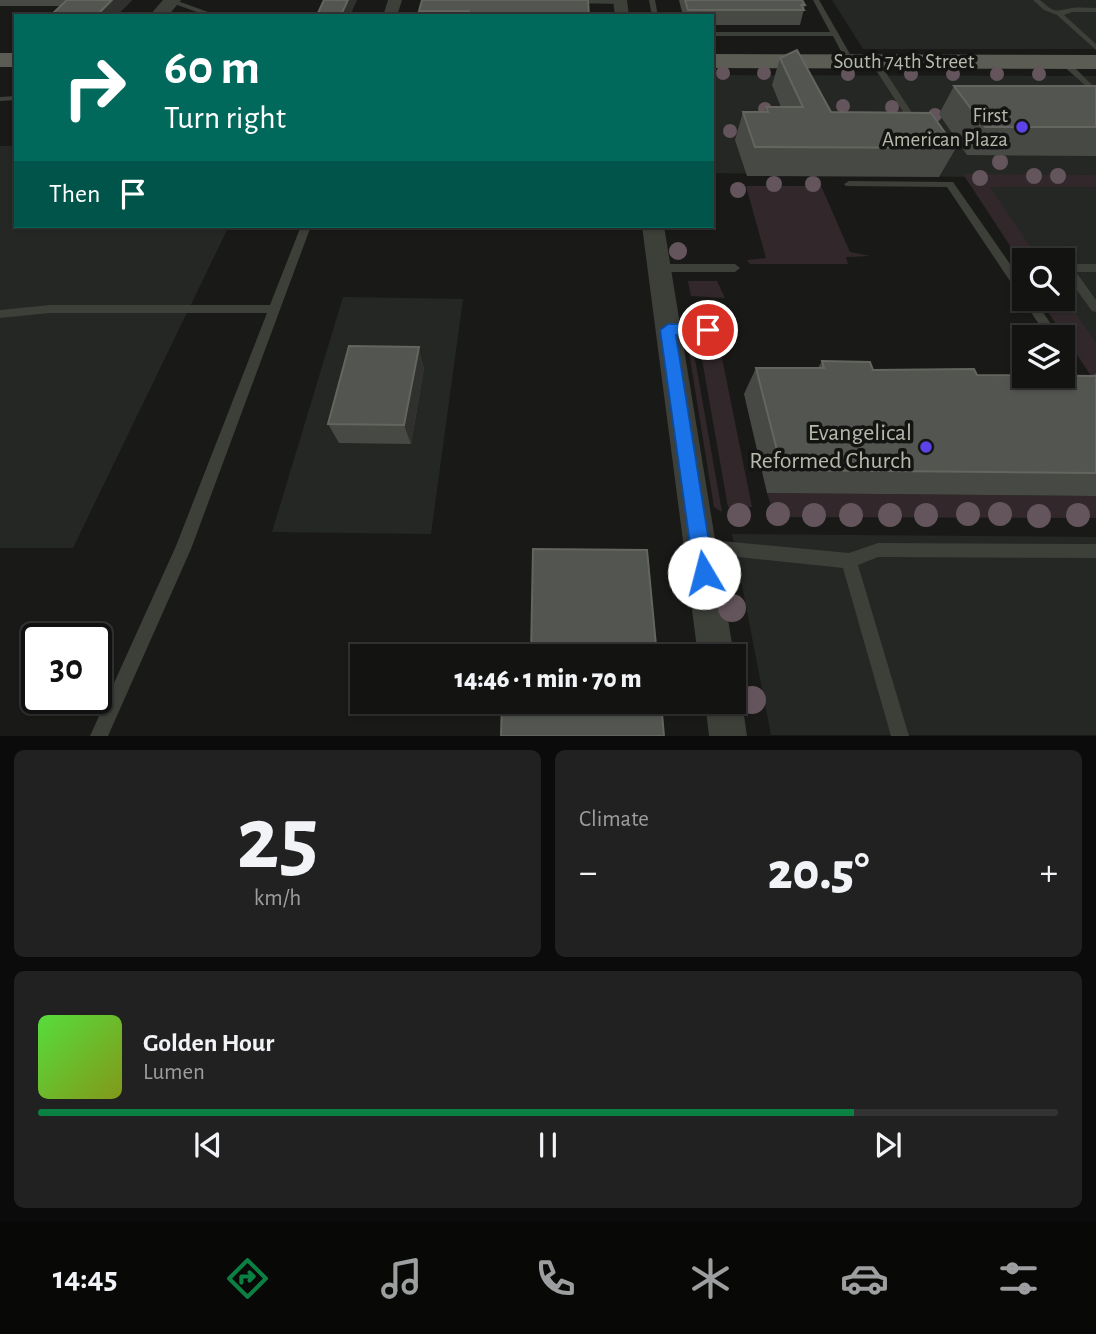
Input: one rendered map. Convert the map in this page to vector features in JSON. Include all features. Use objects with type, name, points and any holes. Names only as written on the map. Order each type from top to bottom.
[{"type":"main road","name":"South 74th Street","points":[[714,61],[1096,62]]},
{"type":"street","points":[[160,14],[171,0]]},
{"type":"street","points":[[653,228],[714,644]]},
{"type":"street","points":[[724,714],[727,736]]},
{"type":"lane","points":[[171,0],[210,14]]},
{"type":"lane","points":[[816,0],[850,61]]},
{"type":"lane","points":[[1035,0],[1046,9],[1059,14],[1096,48]]},
{"type":"lane","points":[[558,2],[621,6]]},
{"type":"lane","points":[[1059,14],[1072,10],[1096,10]]},
{"type":"lane","points":[[714,34],[834,34]]},
{"type":"lane","points":[[874,61],[914,122]]},
{"type":"lane","points":[[1064,62],[1096,93]]},
{"type":"lane","points":[[849,184],[950,184],[1012,275]]},
{"type":"lane","points":[[99,736],[183,549],[272,309],[305,228]]},
{"type":"lane","points":[[659,268],[735,268]]},
{"type":"lane","points":[[1096,268],[1067,268],[1096,308]]},
{"type":"lane","points":[[0,314],[50,309],[272,309]]},
{"type":"lane","points":[[668,330],[722,330]]},
{"type":"lane","points":[[700,546],[849,561],[878,550],[1096,551]]},
{"type":"lane","points":[[849,561],[900,736]]},
{"type":"shaded area","points":[[832,0],[1096,0],[1096,49],[863,49]]},
{"type":"shaded area","points":[[714,75],[1096,76],[1096,354],[1069,311],[1075,311],[1075,248],[1022,248],[972,177],[714,173]]},
{"type":"shaded area","points":[[0,146],[14,146],[14,228],[228,228],[73,548],[0,548]]},
{"type":"shaded area","points":[[963,174],[1096,175],[1096,187],[990,187],[1031,248],[1012,249]]},
{"type":"shaded area","points":[[746,186],[821,186],[850,252],[870,256],[846,257],[848,264],[750,264],[747,260],[766,258]]},
{"type":"shaded area","points":[[688,281],[717,281],[725,298],[691,296]]},
{"type":"shaded area","points":[[343,297],[463,299],[431,534],[272,532]]},
{"type":"shaded area","points":[[1047,311],[1074,311],[1096,343],[1096,383],[1075,352],[1075,325],[1057,325]]},
{"type":"shaded area","points":[[692,342],[722,512],[714,507],[688,346]]},
{"type":"shaded area","points":[[707,344],[720,348],[752,507],[728,507],[700,348]]},
{"type":"shaded area","points":[[767,493],[1096,496],[1096,518],[775,517]]},
{"type":"shaded area","points":[[732,534],[1096,537],[1096,735],[771,735]]},
{"type":"building","points":[[67,0],[112,0],[98,14],[52,14]]},
{"type":"building","points":[[324,0],[348,0],[341,14],[317,14]]},
{"type":"building","points":[[422,0],[588,0],[589,14],[469,14],[469,11],[419,11]]},
{"type":"building","points":[[685,0],[802,0],[805,5],[801,5],[804,10],[688,10]]},
{"type":"building","points":[[797,50],[831,112],[931,113],[956,148],[755,147],[743,112],[768,112],[766,107],[803,107],[780,58]]},
{"type":"building","points":[[954,86],[1096,86],[1096,127],[985,127]]},
{"type":"building","points":[[349,346],[419,347],[404,425],[328,424]]},
{"type":"building","name":"Evangelical Reformed Church","points":[[822,361],[870,362],[873,370],[974,369],[977,375],[1012,375],[1012,388],[1075,388],[1075,376],[1096,376],[1096,473],[782,470],[756,368],[824,368]]},
{"type":"building","points":[[533,549],[647,550],[656,644],[531,644]]},
{"type":"building","points":[[502,714],[662,714],[664,736],[501,736]]},
{"type":"place","name":"First American Plaza","points":[[1022,127]]},
{"type":"place","name":"Evangelical Reformed Church","points":[[926,447]]},
{"type":"route","points":[[704,573],[668,330],[708,330]]}]
